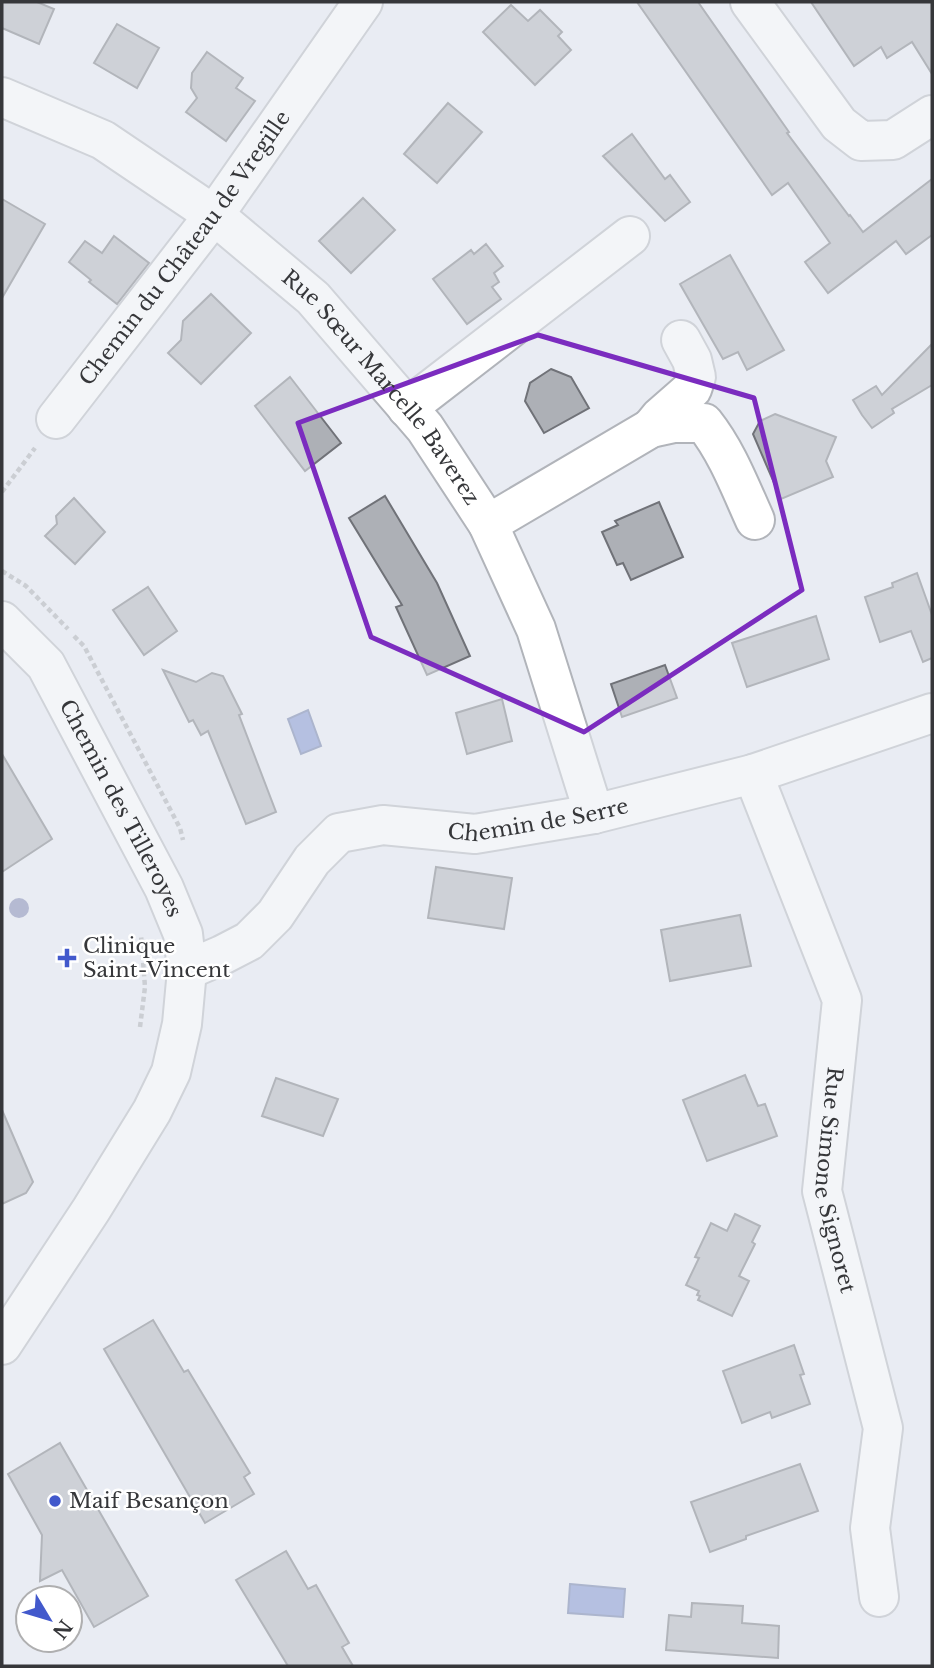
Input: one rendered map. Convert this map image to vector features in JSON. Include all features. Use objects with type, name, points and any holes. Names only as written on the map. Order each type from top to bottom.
[{"type":"street","name":"Chemin du Château de Vregille","points":[[56,419],[214,215],[363,2]]},
{"type":"street","points":[[750,2],[839,124],[861,141],[893,140],[932,115]]},
{"type":"street","name":"Rue Sœur Marcelle Baverez","points":[[2,97],[103,140],[214,215],[313,298],[425,428],[488,524],[537,629],[594,814]]},
{"type":"street","points":[[407,408],[630,236]]},
{"type":"street","points":[[652,428],[660,416],[692,389],[696,377],[692,360],[681,340]]},
{"type":"street","points":[[488,524],[652,428],[674,423],[704,424],[716,438],[755,520]]},
{"type":"street","name":"Chemin des Tilleroyes","points":[[2,621],[46,665],[163,888],[183,934],[187,970],[182,1024],[171,1072],[152,1111],[2,1345]]},
{"type":"street","name":"Chemin de Serre","points":[[187,970],[222,956],[249,941],[275,915],[312,860],[339,833],[383,825],[475,834],[594,814],[753,774],[932,712]]},
{"type":"street","name":"Rue Simone Signoret","points":[[753,774],[842,1000],[822,1191],[883,1428],[870,1528],[879,1597]]},
{"type":"path","points":[[2,492],[56,419]]},
{"type":"path","points":[[2,571],[26,586],[84,646],[180,828],[183,840]]},
{"type":"path","points":[[139,1032],[145,987],[141,927],[143,897],[163,888]]},
{"type":"highlighted area","points":[[538,335],[754,398],[802,590],[584,732],[371,637],[298,423]]},
{"type":"water","points":[[308,710],[321,746],[301,754],[288,719]]},
{"type":"water","points":[[570,1584],[625,1589],[623,1617],[568,1613]]},
{"type":"building","points":[[2,2],[37,2],[54,9],[39,44],[2,28]]},
{"type":"building","points":[[637,2],[698,2],[789,132],[787,133],[863,232],[932,179],[932,235],[906,254],[896,241],[828,293],[805,262],[830,243],[788,183],[772,195]]},
{"type":"building","points":[[811,2],[932,2],[932,74],[912,42],[887,58],[881,47],[854,66]]},
{"type":"building","points":[[511,5],[528,21],[540,10],[562,32],[558,36],[571,50],[535,85],[483,32]]},
{"type":"building","points":[[117,24],[159,48],[137,88],[94,63]]},
{"type":"building","points":[[207,52],[243,78],[236,88],[255,101],[226,141],[186,112],[197,98],[191,88],[192,73]]},
{"type":"building","points":[[448,103],[482,132],[437,183],[404,154]]},
{"type":"building","points":[[632,134],[665,179],[670,175],[690,202],[665,221],[603,156]]},
{"type":"building","points":[[363,198],[395,230],[351,273],[319,241]]},
{"type":"building","points":[[2,199],[45,224],[2,298]]},
{"type":"building","points":[[114,236],[149,263],[117,304],[69,262],[85,241],[102,253]]},
{"type":"building","points":[[486,244],[503,266],[494,273],[499,282],[492,287],[501,299],[467,324],[433,279],[471,250],[474,254]]},
{"type":"building","points":[[730,255],[784,350],[747,370],[738,352],[723,359],[680,284]]},
{"type":"building","points":[[211,294],[251,333],[201,384],[168,353],[181,340],[183,321]]},
{"type":"building","points":[[932,344],[932,385],[892,409],[894,413],[872,428],[853,400],[876,386],[882,395]]},
{"type":"building","points":[[551,369],[571,377],[589,408],[544,433],[525,401],[530,383]]},
{"type":"building","points":[[290,377],[341,443],[305,471],[255,406]]},
{"type":"building","points":[[775,414],[836,437],[826,461],[833,477],[781,499],[753,434],[760,421]]},
{"type":"building","points":[[385,496],[437,583],[470,656],[427,675],[396,607],[402,605],[349,518]]},
{"type":"building","points":[[74,498],[105,532],[75,564],[45,536],[57,524],[56,516]]},
{"type":"building","points":[[659,502],[683,557],[631,580],[623,563],[617,565],[602,532],[618,525],[615,521]]},
{"type":"building","points":[[917,573],[932,615],[932,658],[923,662],[911,631],[880,642],[865,597],[893,587],[892,583]]},
{"type":"building","points":[[148,587],[177,631],[144,655],[113,610]]},
{"type":"building","points":[[816,616],[829,659],[747,687],[732,643]]},
{"type":"building","points":[[665,665],[677,698],[622,717],[611,684]]},
{"type":"building","points":[[163,670],[196,682],[212,673],[223,676],[242,714],[239,715],[276,812],[246,824],[208,731],[201,735],[193,720],[189,722]]},
{"type":"building","points":[[502,699],[512,741],[467,754],[456,713]]},
{"type":"building","points":[[2,754],[52,839],[2,872]]},
{"type":"building","points":[[436,867],[512,878],[504,929],[428,918]]},
{"type":"building","points":[[740,915],[751,966],[670,981],[661,930]]},
{"type":"building","points":[[745,1075],[758,1106],[765,1104],[777,1136],[707,1161],[683,1100]]},
{"type":"building","points":[[276,1078],[338,1099],[323,1136],[262,1116]]},
{"type":"building","points":[[2,1110],[33,1182],[26,1193],[2,1204]]},
{"type":"building","points":[[735,1214],[760,1226],[752,1242],[755,1244],[739,1276],[749,1281],[732,1316],[698,1300],[699,1291],[686,1285],[699,1258],[695,1257],[711,1223],[727,1231]]},
{"type":"building","points":[[153,1320],[184,1372],[188,1370],[250,1473],[244,1477],[254,1494],[205,1523],[104,1349]]},
{"type":"building","points":[[794,1345],[810,1404],[772,1418],[770,1412],[742,1423],[723,1371]]},
{"type":"building","points":[[60,1443],[148,1596],[94,1627],[84,1609],[84,1584],[70,1584],[62,1570],[40,1581],[42,1535],[8,1474]]},
{"type":"building","points":[[800,1464],[818,1511],[746,1536],[746,1539],[710,1552],[691,1502]]},
{"type":"building","points":[[286,1551],[308,1589],[316,1585],[349,1643],[342,1647],[353,1666],[288,1666],[236,1580]]},
{"type":"building","points":[[692,1603],[743,1606],[742,1623],[779,1626],[778,1658],[666,1650],[669,1615],[691,1617]]},
{"type":"place","name":"Clinique Saint-Vincent","points":[[67,958]]},
{"type":"place","name":"Maif Besançon","points":[[55,1501]]}]
